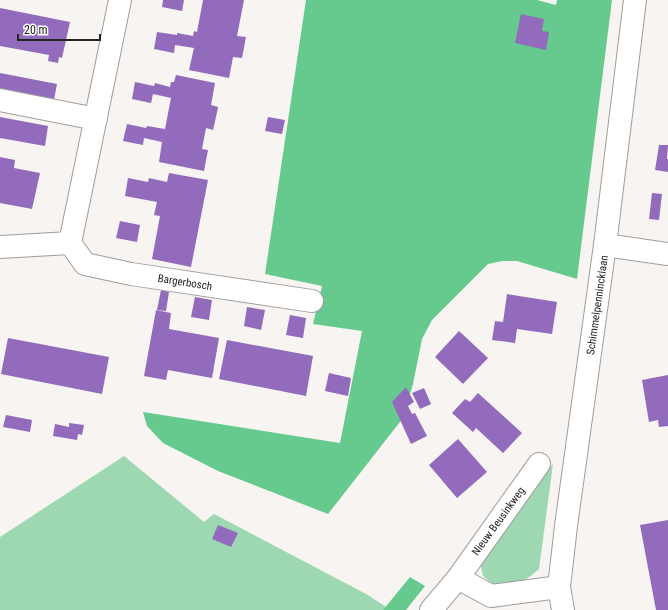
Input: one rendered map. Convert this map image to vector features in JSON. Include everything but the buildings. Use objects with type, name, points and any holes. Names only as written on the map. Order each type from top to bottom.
[{"type":"street","points":[[0,247],[70,242],[120,0]]},
{"type":"street","name":"Schimmelpennincklaan","points":[[563,610],[559,587],[566,526],[605,245],[635,0]]},
{"type":"street","points":[[0,100],[96,119]]},
{"type":"street","name":"Bargerbosch","points":[[70,242],[85,264],[131,274],[312,301]]},
{"type":"street","points":[[605,245],[668,254]]},
{"type":"street","name":"Nieuw Beusinkweg","points":[[431,610],[458,578],[539,464]]},
{"type":"street","points":[[458,578],[491,596],[559,587]]},
{"type":"green space","points":[[306,0],[537,0],[556,5],[557,0],[612,0],[577,279],[517,261],[502,261],[488,264],[432,320],[422,339],[413,384],[403,418],[328,514],[218,471],[163,443],[147,426],[143,412],[340,443],[362,331],[313,324],[322,286],[265,274]]},
{"type":"green space","points":[[124,456],[204,522],[214,514],[368,595],[386,607],[383,610],[0,610],[0,537]]},
{"type":"green space","points":[[553,464],[539,569],[524,581],[519,583],[495,586],[483,576],[479,557],[485,547]]},
{"type":"green space","points":[[410,577],[425,586],[406,610],[383,610]]}]
